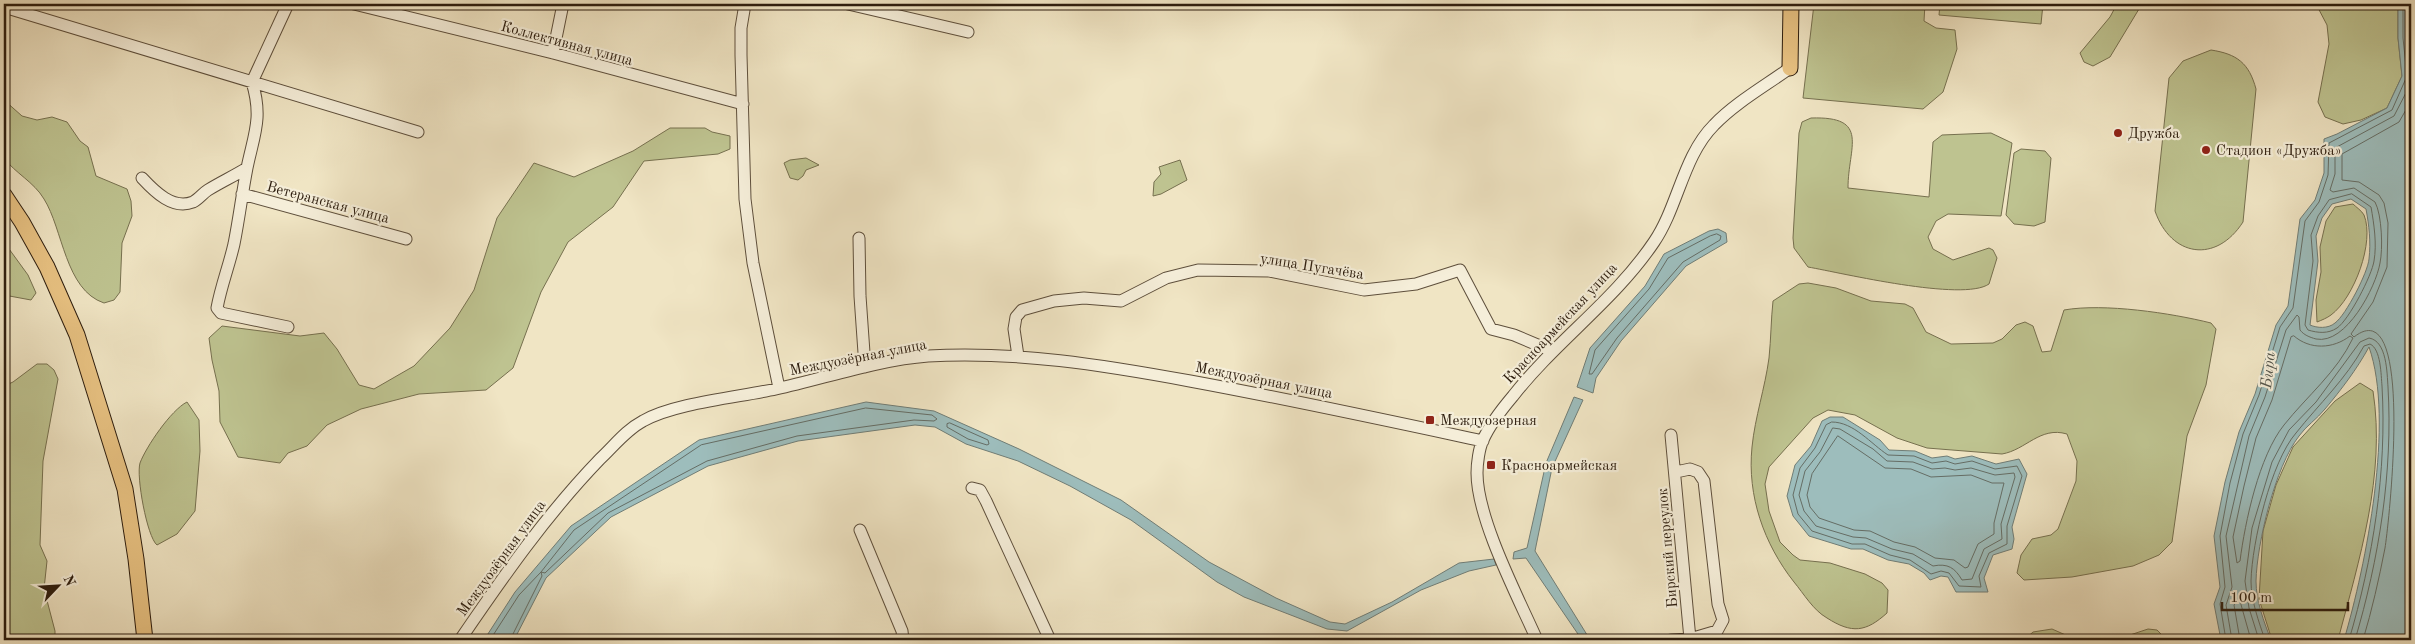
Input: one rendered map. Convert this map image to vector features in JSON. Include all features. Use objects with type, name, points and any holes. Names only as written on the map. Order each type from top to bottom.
[{"type":"main road","points":[[1790,68],[1791,4]]},
{"type":"main road","points":[[4,195],[22,222],[47,267],[77,335],[125,489],[136,559],[145,640]]},
{"type":"street","points":[[288,4],[252,82],[258,102],[258,124],[247,168],[233,247],[220,289],[217,308],[221,313],[288,327]]},
{"type":"street","name":"Коллективная улица","points":[[354,4],[554,53],[744,104]]},
{"type":"street","points":[[554,53],[563,4]]},
{"type":"street","points":[[746,4],[741,28],[745,199],[753,263],[779,388]]},
{"type":"street","points":[[848,4],[968,32]]},
{"type":"street","points":[[4,7],[418,132]]},
{"type":"street","name":"Красноармейская улица","points":[[1537,640],[1502,562],[1486,517],[1477,473],[1483,441],[1499,414],[1552,351],[1605,298],[1655,242],[1692,158],[1702,139],[1714,124],[1790,68]]},
{"type":"street","points":[[142,178],[165,198],[174,203],[184,204],[194,201],[208,190],[247,168]]},
{"type":"street","name":"Ветеранская улица","points":[[242,194],[406,239]]},
{"type":"street","points":[[859,238],[860,296],[865,368]]},
{"type":"street","name":"улица Пугачёва","points":[[1018,356],[1014,329],[1016,317],[1022,310],[1054,300],[1084,298],[1121,301],[1166,278],[1198,270],[1269,271],[1364,290],[1416,284],[1460,270],[1491,329],[1514,335],[1552,351]]},
{"type":"street","name":"Междуозёрная улица","points":[[460,640],[518,554],[572,488],[629,430],[656,415],[865,368],[930,356],[1018,356],[1085,362],[1361,414],[1483,441]]},
{"type":"street","name":"Бирский переулок","points":[[1671,435],[1676,472],[1690,639]]},
{"type":"street","points":[[1671,640],[1690,639],[1717,631],[1722,620],[1718,604],[1704,481],[1698,472],[1690,469],[1676,472]]},
{"type":"street","points":[[972,488],[980,490],[986,501],[1050,640]]},
{"type":"street","points":[[860,530],[902,631],[903,640]]},
{"type":"green space","points":[[1814,4],[1925,4],[1924,21],[1936,28],[1955,30],[1957,49],[1943,92],[1923,109],[1803,98]]},
{"type":"green space","points":[[1940,4],[2043,4],[2041,24],[1939,15]]},
{"type":"green space","points":[[2117,4],[2142,4],[2110,57],[2093,66],[2084,62],[2080,53],[2110,17]]},
{"type":"green space","points":[[2316,4],[2398,4],[2398,38],[2402,76],[2387,108],[2361,120],[2343,124],[2325,117],[2318,102],[2329,44],[2327,25]]},
{"type":"green space","name":"Стадион «Дружба»","points":[[2211,50],[2228,54],[2241,61],[2250,72],[2256,89],[2243,222],[2232,235],[2220,244],[2208,249],[2195,250],[2183,246],[2172,238],[2162,226],[2155,211],[2169,78],[2183,61]]},
{"type":"green space","points":[[4,100],[22,116],[37,120],[52,117],[67,122],[80,141],[88,147],[96,176],[127,189],[131,201],[132,216],[122,243],[120,292],[114,300],[104,303],[91,296],[81,285],[66,257],[44,199],[4,158]]},
{"type":"green space","points":[[1811,118],[1842,122],[1849,128],[1852,137],[1852,147],[1848,188],[1929,197],[1933,142],[1942,135],[1991,133],[2012,143],[2001,216],[1948,214],[1936,221],[1928,237],[1933,249],[1953,260],[1989,248],[1993,250],[1997,258],[1989,284],[1975,289],[1929,288],[1873,280],[1808,267],[1794,248],[1793,238],[1799,133],[1802,122]]},
{"type":"green space","points":[[670,128],[705,128],[712,132],[730,136],[730,149],[718,154],[644,161],[613,207],[568,242],[541,292],[513,368],[486,390],[419,394],[361,409],[327,425],[307,446],[288,453],[280,463],[238,457],[220,422],[219,391],[209,338],[222,326],[300,336],[324,333],[337,349],[359,385],[374,389],[414,366],[450,328],[474,290],[497,218],[534,163],[574,177],[633,151]]},
{"type":"green space","points":[[2021,149],[2045,151],[2051,158],[2045,222],[2034,226],[2014,224],[2006,215],[2014,153]]},
{"type":"green space","points":[[806,158],[819,165],[806,170],[798,180],[790,178],[784,163],[790,160]]},
{"type":"green space","points":[[1180,160],[1187,180],[1161,194],[1153,196],[1154,182],[1161,174],[1159,167]]},
{"type":"green space","points":[[2353,204],[2364,215],[2367,226],[2367,240],[2360,269],[2347,296],[2339,307],[2329,316],[2317,322],[2316,300],[2321,272],[2320,247],[2326,221],[2335,207]]},
{"type":"green space","points":[[4,242],[28,275],[36,293],[31,300],[4,295]]},
{"type":"green space","points":[[1808,283],[1836,288],[1871,301],[1905,304],[1913,308],[1926,332],[1951,344],[1993,343],[2002,339],[2016,325],[2025,322],[2033,326],[2042,352],[2051,351],[2064,310],[2080,308],[2138,310],[2211,323],[2216,329],[2206,385],[2187,436],[2172,542],[2159,555],[2133,566],[2072,577],[2024,580],[2017,573],[2021,555],[2032,539],[2051,535],[2058,529],[2076,481],[2077,461],[2067,434],[2049,433],[2011,452],[2002,454],[1927,448],[1897,438],[1855,415],[1828,410],[1813,418],[1769,467],[1765,484],[1769,511],[1780,542],[1800,560],[1830,563],[1865,574],[1882,583],[1888,590],[1887,613],[1865,627],[1858,629],[1844,627],[1822,615],[1809,602],[1783,567],[1766,536],[1755,501],[1751,465],[1753,436],[1769,358],[1773,301],[1799,284]]},
{"type":"green space","points":[[37,364],[47,364],[54,370],[58,379],[43,461],[40,545],[47,561],[44,589],[55,631],[55,640],[4,640],[4,386],[13,382]]},
{"type":"green space","points":[[2360,383],[2373,391],[2376,454],[2373,486],[2362,548],[2338,640],[2272,640],[2259,599],[2263,531],[2276,485],[2293,447],[2335,401]]},
{"type":"green space","points":[[187,402],[199,420],[200,451],[195,511],[177,534],[157,545],[153,540],[143,506],[140,463],[160,430],[174,413]]},
{"type":"green space","points":[[2052,629],[2077,640],[2024,640],[2033,632]]},
{"type":"green space","points":[[2148,629],[2157,630],[2167,640],[2126,640],[2130,635]]},
{"type":"water","name":"Бира","points":[[2398,4],[2411,4],[2411,640],[2344,640],[2361,573],[2374,493],[2378,452],[2379,413],[2376,378],[2369,347],[2337,394],[2322,413],[2299,436],[2282,466],[2275,485],[2260,547],[2256,581],[2259,604],[2271,640],[2221,640],[2214,604],[2220,587],[2214,536],[2225,482],[2239,432],[2255,394],[2276,325],[2288,306],[2300,219],[2315,200],[2324,173],[2324,139],[2387,108],[2402,76],[2398,38]],"holes":[[[2351,199],[2366,209],[2370,253],[2368,265],[2361,283],[2345,311],[2335,323],[2322,327],[2310,325],[2318,261],[2316,236],[2322,218],[2332,204]]]},
{"type":"water","points":[[1718,229],[1726,233],[1727,242],[1686,266],[1621,341],[1596,378],[1593,393],[1577,387],[1590,348],[1645,286],[1664,254],[1709,231]]},
{"type":"water","points":[[1574,397],[1583,400],[1552,468],[1535,551],[1589,638],[1580,637],[1526,558],[1513,559],[1514,552],[1527,548],[1546,463]]},
{"type":"water","points":[[866,402],[934,411],[1019,449],[1121,500],[1209,562],[1276,598],[1330,622],[1345,624],[1392,602],[1459,563],[1494,559],[1496,565],[1469,571],[1421,590],[1347,631],[1327,629],[1244,597],[1217,582],[1131,520],[1070,486],[1018,461],[966,444],[935,427],[915,425],[798,441],[708,466],[611,517],[546,578],[514,640],[484,640],[515,592],[571,526],[699,440]]},
{"type":"water","points":[[1830,417],[1843,417],[1880,440],[1889,450],[1915,451],[1932,458],[1947,456],[1955,459],[1972,456],[1996,464],[2019,459],[2027,474],[2012,527],[2014,539],[2012,549],[1993,555],[1984,578],[1988,592],[1956,592],[1948,577],[1941,576],[1930,580],[1924,573],[1909,564],[1888,560],[1863,549],[1851,549],[1809,536],[1793,516],[1787,496],[1795,465],[1811,446],[1822,421]]},
{"type":"place","name":"Дружба","points":[[2118,133]]},
{"type":"place","name":"Стадион «Дружба»","points":[[2206,150]]},
{"type":"place","name":"Междуозерная","points":[[1430,420]]},
{"type":"place","name":"Красноармейская","points":[[1491,465]]}]
